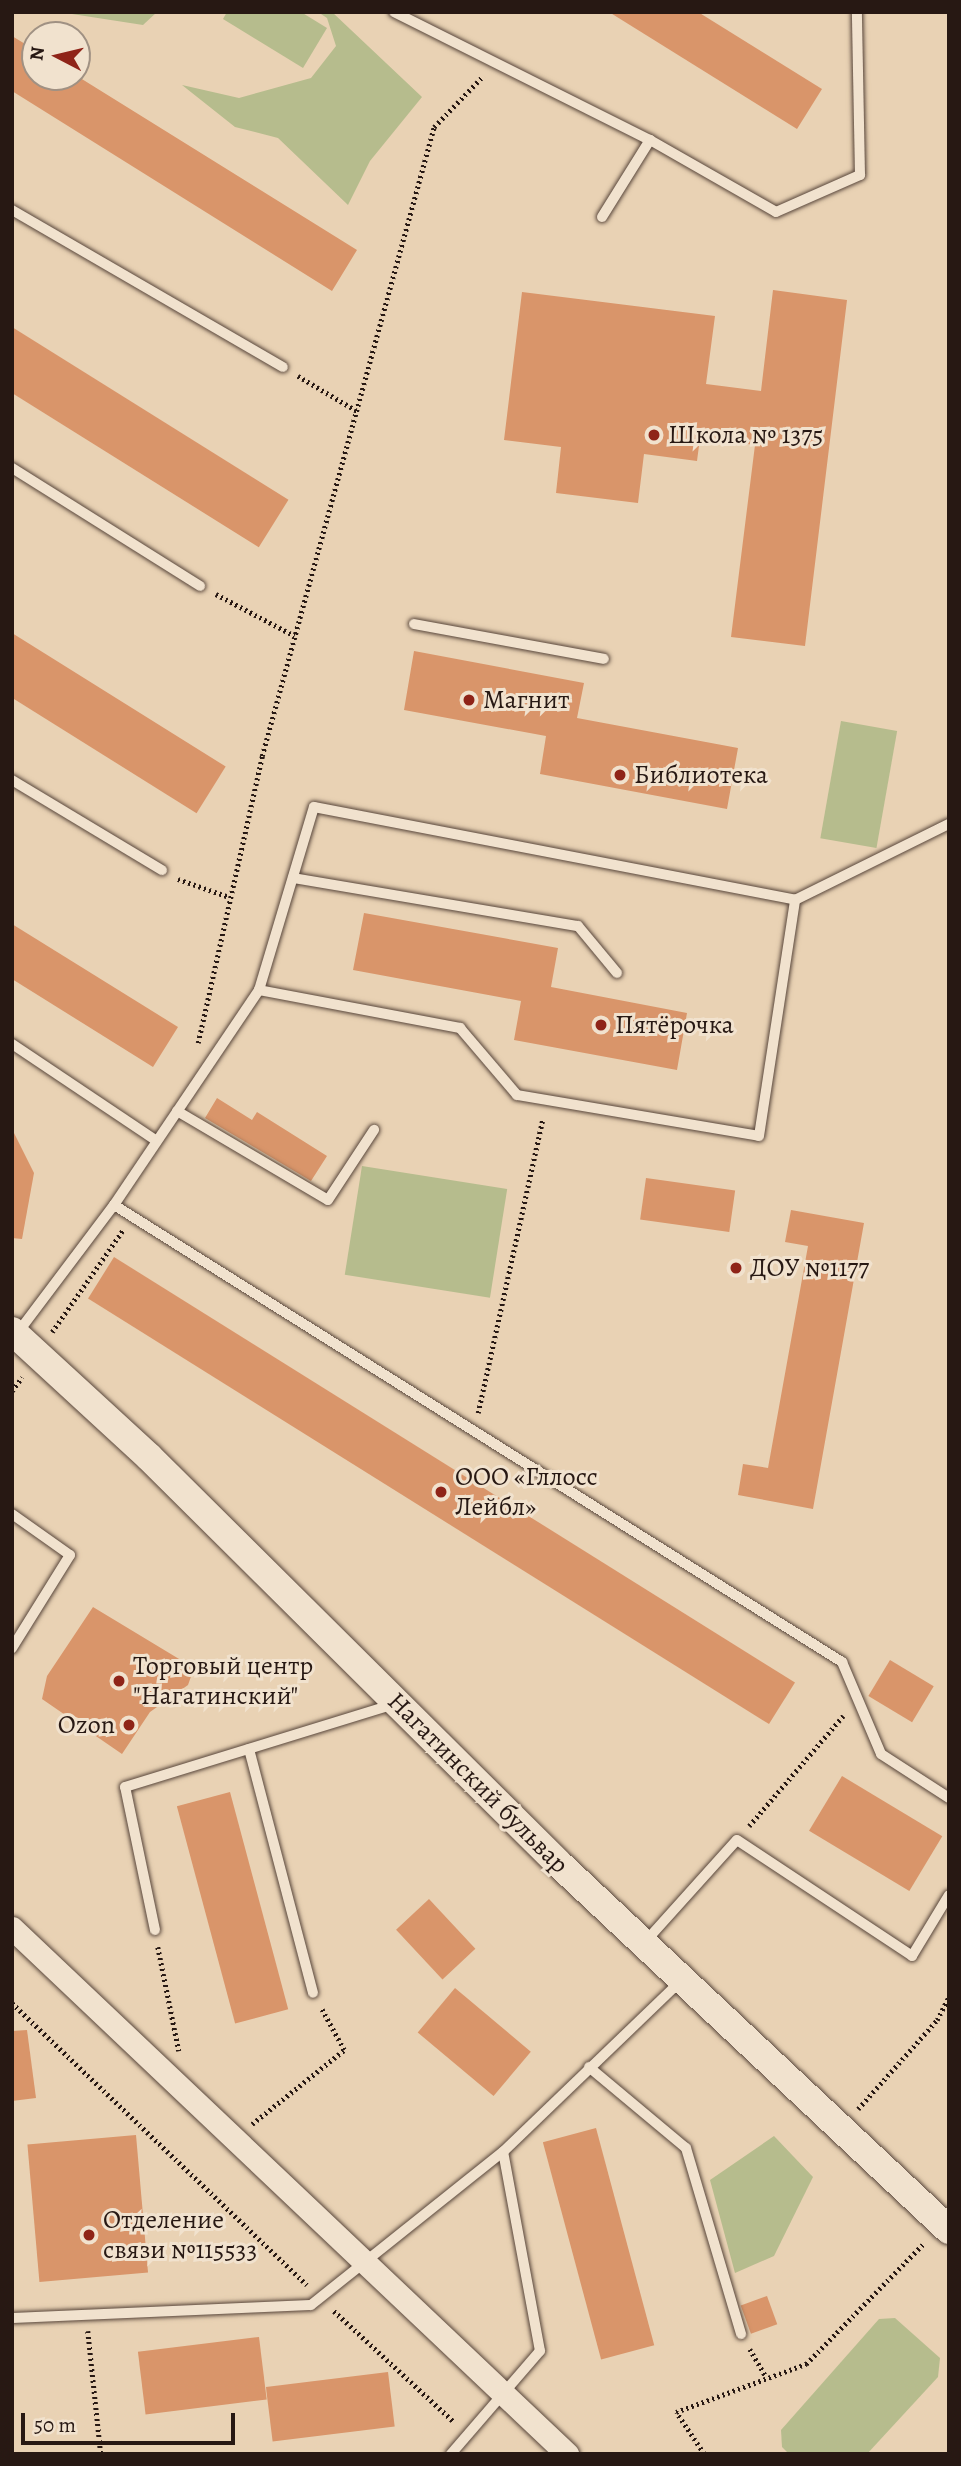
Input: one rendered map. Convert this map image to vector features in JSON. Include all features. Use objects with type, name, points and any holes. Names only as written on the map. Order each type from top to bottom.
[{"type":"street","name":"Нагатинский бульвар","points":[[14,1333],[38,1353],[644,1943],[848,2132],[937,2236]]},
{"type":"street","points":[[12,1928],[567,2454]]},
{"type":"lane","points":[[394,12],[650,140],[776,212],[860,175],[857,12]]},
{"type":"lane","points":[[602,217],[650,140]]},
{"type":"lane","points":[[12,210],[283,367]]},
{"type":"lane","points":[[12,468],[200,586]]},
{"type":"lane","points":[[415,624],[604,659]]},
{"type":"lane","points":[[12,780],[162,870]]},
{"type":"lane","points":[[14,1333],[114,1205],[259,990],[314,807],[795,900],[949,824]]},
{"type":"lane","points":[[293,878],[578,926],[617,973]]},
{"type":"lane","points":[[259,990],[460,1028],[517,1095],[759,1136],[795,900]]},
{"type":"lane","points":[[12,1044],[157,1141]]},
{"type":"lane","points":[[177,1111],[328,1200],[374,1130]]},
{"type":"lane","points":[[114,1205],[842,1662],[881,1754],[949,1798]]},
{"type":"lane","points":[[12,1514],[70,1555],[12,1648]]},
{"type":"lane","points":[[155,1930],[125,1787],[397,1703]]},
{"type":"lane","points":[[249,1749],[313,1993]]},
{"type":"lane","points":[[644,1943],[737,1840],[912,1955],[949,1895]]},
{"type":"lane","points":[[12,2318],[311,2305],[364,2260],[503,2152],[683,1979]]},
{"type":"lane","points":[[589,2067],[686,2148],[741,2334]]},
{"type":"lane","points":[[451,2454],[506,2396],[540,2351],[503,2152]]},
{"type":"path","points":[[187,1098],[229,897],[295,636],[434,127],[496,63]]},
{"type":"path","points":[[283,367],[356,411]]},
{"type":"path","points":[[200,586],[295,636]]},
{"type":"path","points":[[162,870],[206,894],[229,897]]},
{"type":"path","points":[[474,1430],[547,1100]]},
{"type":"path","points":[[12,1391],[133,1216]]},
{"type":"path","points":[[737,1840],[858,1698]]},
{"type":"path","points":[[155,1930],[187,2094]]},
{"type":"path","points":[[234,2137],[344,2050],[313,1993]]},
{"type":"path","points":[[848,2132],[861,2102],[937,2020],[949,1996]]},
{"type":"path","points":[[12,2003],[320,2298],[468,2435]]},
{"type":"path","points":[[704,2454],[676,2412],[765,2375],[806,2364],[937,2236]]},
{"type":"path","points":[[86,2313],[101,2454]]},
{"type":"path","points":[[741,2334],[765,2375]]},
{"type":"green space","points":[[59,12],[157,12],[143,25]]},
{"type":"green space","points":[[227,12],[301,12],[327,28],[303,68],[223,19]]},
{"type":"green space","points":[[318,12],[332,12],[422,97],[370,161],[348,205],[278,138],[235,127],[182,85],[239,98],[311,78],[336,46],[327,18]]},
{"type":"green space","points":[[841,721],[897,731],[876,848],[820,838]]},
{"type":"green space","points":[[362,1166],[507,1189],[490,1298],[345,1275]]},
{"type":"green space","points":[[774,2136],[813,2177],[774,2256],[735,2273],[710,2180]]},
{"type":"green space","points":[[895,2318],[940,2358],[938,2377],[867,2454],[789,2454],[782,2447],[781,2430],[879,2319]]},
{"type":"building","points":[[609,12],[698,12],[822,89],[797,129]]},
{"type":"building","points":[[12,36],[21,41],[21,91],[91,91],[91,85],[357,250],[332,291],[12,91]]},
{"type":"building","points":[[773,290],[847,300],[805,646],[731,637],[755,445],[700,438],[697,461],[644,454],[638,503],[556,493],[561,447],[504,440],[522,292],[715,316],[706,384],[761,391]]},
{"type":"building","points":[[12,327],[288,500],[259,547],[12,393]]},
{"type":"building","points":[[12,633],[226,767],[197,813],[12,698]]},
{"type":"building","points":[[414,651],[584,683],[577,718],[738,748],[727,809],[540,774],[546,736],[404,710]]},
{"type":"building","points":[[364,913],[558,948],[551,987],[687,1013],[677,1070],[514,1040],[521,1001],[353,970]]},
{"type":"building","points":[[12,924],[178,1027],[153,1067],[12,979]]},
{"type":"building","points":[[217,1098],[252,1120],[257,1112],[327,1156],[311,1181],[205,1118]]},
{"type":"building","points":[[12,1129],[34,1173],[22,1239],[12,1238]]},
{"type":"building","points":[[646,1178],[735,1191],[729,1232],[640,1220]]},
{"type":"building","points":[[791,1210],[864,1223],[813,1509],[738,1495],[743,1464],[768,1468],[808,1246],[785,1242]]},
{"type":"building","points":[[114,1257],[795,1683],[769,1724],[88,1299]]},
{"type":"building","name":"Торговый центр \"Нагатинский\"","points":[[93,1607],[194,1668],[188,1685],[150,1712],[122,1754],[42,1699],[47,1676]]},
{"type":"building","points":[[890,1660],[934,1686],[912,1722],[868,1696]]},
{"type":"building","points":[[842,1776],[942,1836],[909,1891],[809,1831]]},
{"type":"building","points":[[230,1792],[288,2009],[235,2024],[177,1806]]},
{"type":"building","points":[[429,1899],[475,1949],[442,1979],[396,1930]]},
{"type":"building","points":[[455,1988],[531,2052],[494,2096],[418,2032]]},
{"type":"building","points":[[27,2030],[36,2098],[12,2101],[12,2031]]},
{"type":"building","points":[[596,2128],[654,2345],[601,2360],[543,2142]]},
{"type":"building","name":"Отделение связи №115533","points":[[136,2135],[148,2272],[39,2282],[27,2144]]},
{"type":"building","points":[[767,2296],[777,2324],[751,2334],[741,2306]]},
{"type":"building","points":[[259,2337],[267,2400],[146,2414],[138,2352]]},
{"type":"building","points":[[388,2372],[395,2427],[273,2442],[266,2387]]},
{"type":"place","name":"Школа № 1375","points":[[654,435]]},
{"type":"place","name":"Магнит","points":[[469,700]]},
{"type":"place","name":"Библиотека","points":[[620,775]]},
{"type":"place","name":"Пятёрочка","points":[[601,1025]]},
{"type":"place","name":"ДОУ №1177","points":[[736,1268]]},
{"type":"place","name":"ООО «Гллосс Лейбл»","points":[[441,1492]]},
{"type":"place","name":"Торговый центр \"Нагатинский\"","points":[[119,1681]]},
{"type":"place","name":"Ozon","points":[[129,1725]]},
{"type":"place","name":"Отделение связи №115533","points":[[89,2235]]}]
